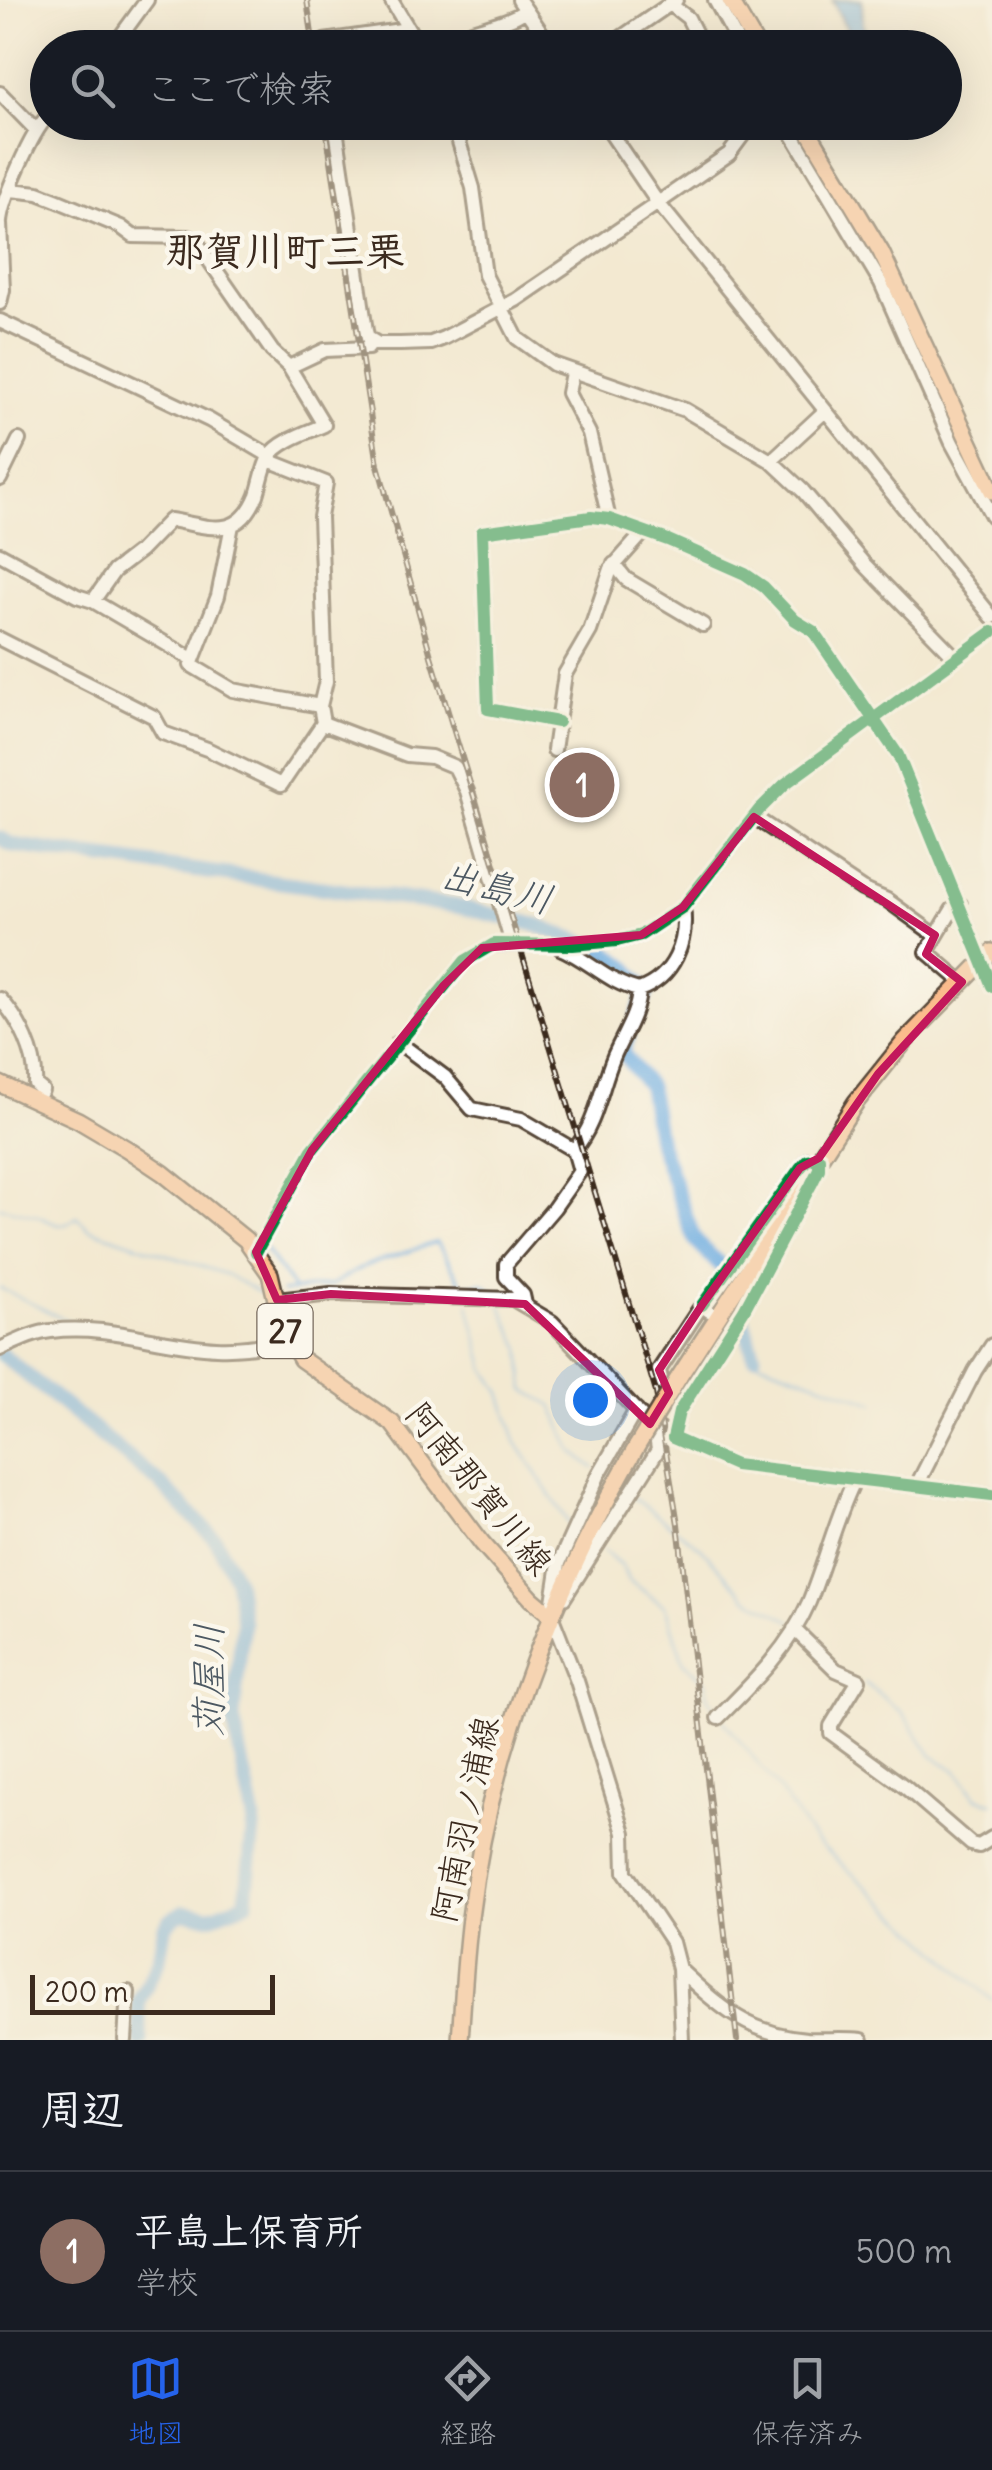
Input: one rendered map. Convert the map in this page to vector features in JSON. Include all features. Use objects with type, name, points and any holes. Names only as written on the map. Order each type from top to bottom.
[{"type":"main road","points":[[730,0],[748,30]]},
{"type":"main road","points":[[814,140],[906,300],[992,490]]},
{"type":"main road","name":"阿南那賀川線","points":[[0,1084],[39,1096],[163,1173],[246,1240],[270,1274],[288,1338],[301,1359],[392,1423],[482,1543],[551,1615],[576,1557],[637,1446],[856,1102],[905,1041],[987,957]]},
{"type":"main road","name":"阿南羽ノ浦線","points":[[460,2040],[470,1916],[487,1825],[511,1726],[551,1615]]},
{"type":"street","points":[[125,30],[147,0]]},
{"type":"street","points":[[391,0],[408,28],[396,30]]},
{"type":"street","points":[[715,0],[730,30]]},
{"type":"street","points":[[632,30],[673,2],[694,30]]},
{"type":"street","points":[[480,30],[508,22],[523,5],[540,30]]},
{"type":"street","points":[[0,93],[30,124]]},
{"type":"street","points":[[0,303],[0,224],[5,198],[31,140]]},
{"type":"street","points":[[339,140],[366,331],[372,342]]},
{"type":"street","points":[[458,140],[473,188],[486,275],[518,338],[572,373],[685,410],[770,461],[803,490],[864,564],[956,658]]},
{"type":"street","points":[[615,140],[658,203],[992,617]]},
{"type":"street","points":[[372,342],[431,343],[516,300],[729,154],[739,140]]},
{"type":"street","points":[[794,140],[881,282],[952,443],[992,516]]},
{"type":"street","points":[[800,149],[832,184],[844,189]]},
{"type":"street","points":[[5,198],[38,193],[121,227],[133,236],[195,240],[272,351],[289,367],[324,425],[295,438],[269,458],[253,504],[232,525],[216,530],[170,520],[164,523],[140,551],[114,572],[93,601]]},
{"type":"street","points":[[0,322],[209,420],[269,458],[326,483],[320,517],[326,681],[320,706],[323,723],[281,786],[207,748],[162,732],[154,717],[0,639]]},
{"type":"street","points":[[289,367],[325,350],[368,348],[372,342]]},
{"type":"street","points":[[572,373],[568,392],[589,434],[609,519]]},
{"type":"street","points":[[770,461],[825,411]]},
{"type":"street","points":[[0,479],[20,440]]},
{"type":"street","points":[[558,722],[488,709],[482,532],[591,517],[609,519],[708,558],[764,587],[795,620],[813,631],[898,755],[960,904],[987,957],[992,986]]},
{"type":"street","points":[[232,525],[218,596],[191,665],[234,690],[320,706]]},
{"type":"street","points":[[554,750],[566,674],[590,631],[614,564],[643,533]]},
{"type":"street","points":[[0,554],[93,601],[192,659]]},
{"type":"street","points":[[614,564],[638,587],[703,625]]},
{"type":"street","points":[[256,1252],[302,1164],[465,961],[482,948],[617,942],[641,935],[683,907],[785,784],[992,632]]},
{"type":"street","points":[[323,723],[407,755],[431,757],[455,767],[467,791],[512,944]]},
{"type":"street","points":[[754,817],[862,889],[887,900],[935,935]]},
{"type":"street","points":[[960,904],[952,910],[927,952],[962,982]]},
{"type":"street","points":[[552,945],[583,959],[618,985],[638,990],[662,977],[672,964],[684,936],[683,907]]},
{"type":"street","points":[[574,1150],[588,1133],[614,1057],[630,1025],[638,990]]},
{"type":"street","points":[[0,999],[34,1060],[39,1096]]},
{"type":"street","points":[[398,1042],[445,1077],[472,1109],[521,1119],[574,1150],[580,1171],[506,1264],[506,1277],[523,1295],[525,1304]]},
{"type":"street","points":[[673,1438],[679,1412],[811,1186],[819,1158],[807,1160],[800,1168],[660,1370],[662,1383],[679,1412]]},
{"type":"street","points":[[277,1300],[331,1294],[497,1296],[525,1304],[566,1335],[655,1428],[735,1465],[992,1495]]},
{"type":"street","points":[[0,1349],[35,1334],[73,1330],[228,1350],[288,1338]]},
{"type":"street","points":[[916,1485],[992,1345]]},
{"type":"street","points":[[636,1410],[625,1424],[574,1529],[555,1579],[551,1615],[578,1682],[624,1833],[625,1872],[672,1942],[679,1969],[682,2040]]},
{"type":"street","points":[[551,1615],[658,1450],[655,1428]]},
{"type":"street","points":[[721,1716],[769,1666],[796,1626],[821,1571],[836,1518],[855,1479]]},
{"type":"street","points":[[796,1626],[836,1670],[859,1680],[831,1726],[832,1733],[905,1787],[971,1844],[978,1846],[992,1838]]},
{"type":"street","points":[[679,1969],[724,2011],[751,2024],[793,2038],[862,2040]]},
{"type":"street","points":[[125,2040],[128,1992]]},
{"type":"highlighted area","points":[[754,817],[935,935],[926,954],[962,982],[878,1074],[819,1158],[800,1168],[702,1305],[659,1370],[669,1393],[650,1424],[525,1304],[331,1294],[277,1300],[256,1252],[312,1150],[444,985],[482,948],[641,935],[683,907]]},
{"type":"water","points":[[832,0],[862,0],[865,30],[847,30]]},
{"type":"waterway","name":"出島川","points":[[0,838],[13,845],[455,906],[529,923],[601,948],[626,967],[647,991],[637,1016]]},
{"type":"waterway","name":"出島川","points":[[628,1037],[622,1052],[649,1087],[658,1139],[693,1236],[728,1276]]},
{"type":"waterway","points":[[0,1207],[58,1225],[77,1217],[89,1229],[228,1275],[264,1296],[270,1295]]},
{"type":"waterway","points":[[282,1292],[331,1285],[365,1266],[437,1242],[466,1291]]},
{"type":"waterway","points":[[265,1249],[293,1288]]},
{"type":"waterway","points":[[438,1290],[483,1283],[492,1291]]},
{"type":"waterway","points":[[0,1288],[76,1325]]},
{"type":"waterway","points":[[469,1305],[485,1368],[501,1393],[516,1441],[569,1524]]},
{"type":"waterway","points":[[501,1306],[521,1349],[525,1390],[552,1405],[572,1451],[594,1468]]},
{"type":"waterway","name":"出島川","points":[[739,1307],[754,1355]]},
{"type":"waterway","name":"苅屋川","points":[[0,1353],[163,1486],[216,1540],[236,1580],[243,1623],[233,1718],[254,1819],[246,1903],[211,1916],[183,1912],[171,1919],[164,1929],[159,1960],[138,2002],[141,2040]]},
{"type":"waterway","points":[[754,1355],[758,1361],[875,1403]]},
{"type":"waterway","points":[[634,1498],[701,1548],[746,1597],[791,1621]]},
{"type":"waterway","points":[[603,1550],[622,1566],[628,1580],[665,1606],[683,1661],[706,1682],[716,1711]]},
{"type":"waterway","points":[[865,1683],[903,1713],[932,1756],[957,1771],[977,1798],[992,1802]]},
{"type":"waterway","points":[[724,1721],[813,1838],[992,2000]]},
{"type":"railway","points":[[307,0],[311,30]]},
{"type":"railway","points":[[328,140],[378,465],[431,656],[656,1392],[678,1524],[737,2040]]},
{"type":"cycle path","points":[[558,722],[488,709],[482,532],[591,517],[609,519],[745,574],[764,587],[795,620],[813,631],[898,755],[992,986]]},
{"type":"cycle path","points":[[256,1252],[312,1150],[465,961],[494,944],[573,945],[641,935],[683,907],[759,810],[785,784],[992,632]]},
{"type":"cycle path","points":[[702,1305],[800,1168],[807,1160],[819,1158],[819,1169],[744,1310],[679,1412],[673,1438],[735,1465],[992,1495]]},
{"type":"place","name":"平島上保育所","points":[[582,785]]},
{"type":"district","name":"那賀川町三栗","points":[[285,251]]}]
